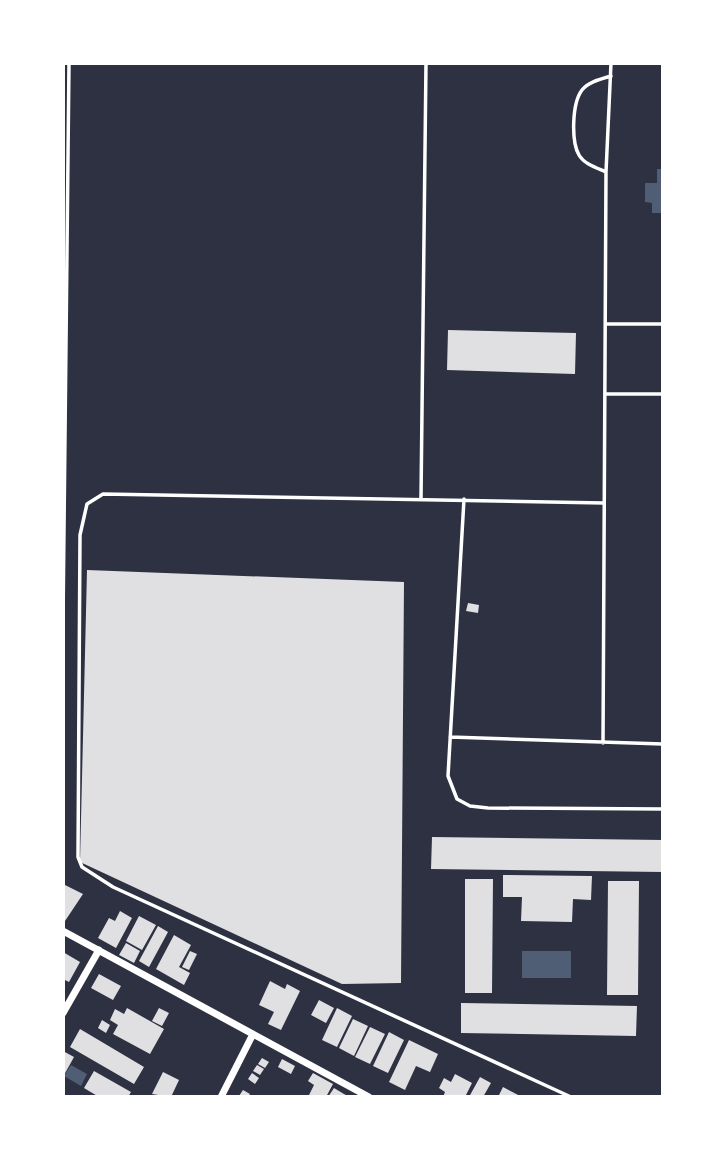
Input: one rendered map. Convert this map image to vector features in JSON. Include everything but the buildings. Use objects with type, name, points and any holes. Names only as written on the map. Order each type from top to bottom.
[{"type":"street","points":[[63,931],[369,1097]]},
{"type":"street","points":[[63,1013],[99,950]]},
{"type":"street","points":[[221,1097],[253,1034]]},
{"type":"lane","points":[[63,622],[69,63]]},
{"type":"lane","points":[[421,498],[426,63]]},
{"type":"lane","points":[[603,743],[606,172],[611,63]]},
{"type":"lane","points":[[606,172],[584,162],[578,154],[575,142],[576,102],[582,89],[611,76]]},
{"type":"lane","points":[[606,324],[663,324]]},
{"type":"lane","points":[[606,394],[663,394]]},
{"type":"lane","points":[[571,1097],[113,887],[94,877],[80,862],[80,534],[87,504],[93,498],[110,494],[604,503]]},
{"type":"lane","points":[[464,499],[448,776],[451,790],[457,799],[471,807],[663,808]]},
{"type":"lane","points":[[450,737],[663,744]]},
{"type":"water","points":[[657,169],[663,169],[663,213],[652,213],[652,203],[645,202],[645,183],[657,183]]},
{"type":"water","points":[[522,951],[571,951],[571,978],[522,978]]},
{"type":"water","points":[[71,1065],[87,1074],[81,1086],[64,1076]]}]
